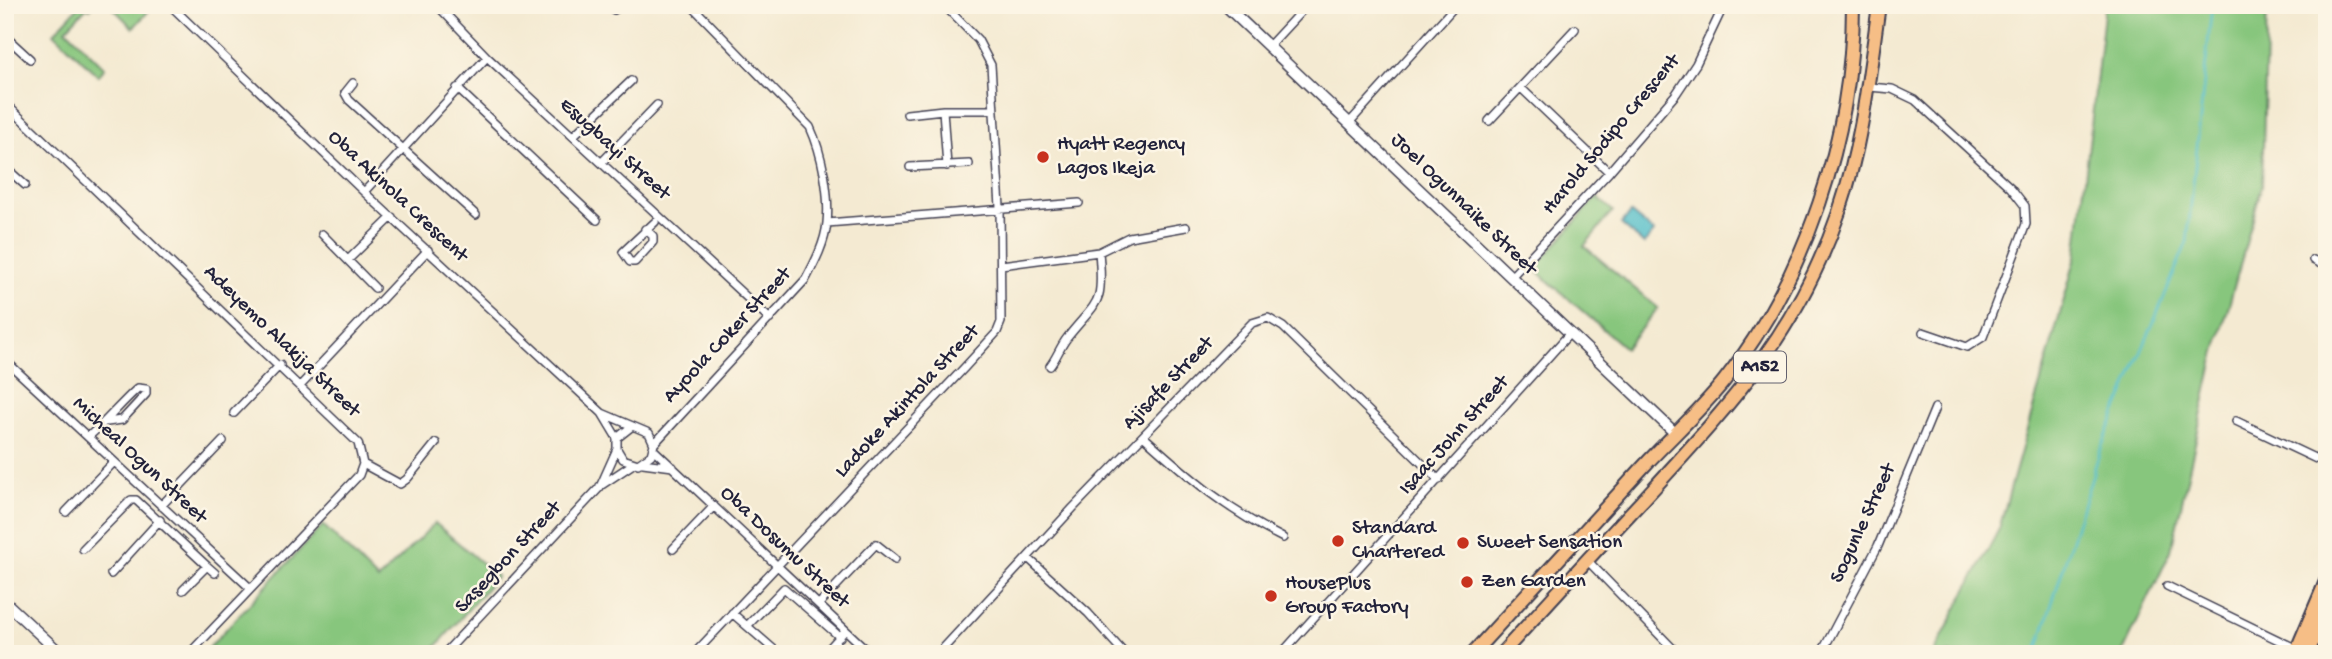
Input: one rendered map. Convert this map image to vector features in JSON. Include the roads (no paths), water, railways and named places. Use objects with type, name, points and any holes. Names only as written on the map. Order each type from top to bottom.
[{"type":"main road","name":"A152","points":[[1472,654],[1724,381],[1768,314],[1800,252],[1829,168],[1842,117],[1852,50],[1853,5]]},
{"type":"main road","name":"A152","points":[[1502,654],[1730,404],[1775,346],[1809,283],[1838,215],[1855,159],[1869,87],[1879,5]]},
{"type":"main road","points":[[2300,652],[2327,579]]},
{"type":"main road","points":[[2300,652],[2327,610]]},
{"type":"street","name":"Oba Akinola Crescent","points":[[170,5],[364,192],[602,413]]},
{"type":"street","name":"Esugbayi Street","points":[[437,5],[487,57],[770,319]]},
{"type":"street","points":[[605,5],[614,10],[624,5]]},
{"type":"street","name":"Ayoola Coker Street","points":[[654,447],[806,279],[818,257],[827,223],[823,175],[810,127],[691,5]]},
{"type":"street","name":"Ladoke Akintola Street","points":[[694,654],[997,332],[1003,310],[1000,207],[990,65],[978,40],[944,5]]},
{"type":"street","name":"Joel Ogunnaike Street","points":[[1224,5],[1675,433]]},
{"type":"street","points":[[1268,47],[1307,5]]},
{"type":"street","points":[[1349,123],[1456,5]]},
{"type":"street","name":"Harold Sodipo Crescent","points":[[1511,277],[1609,172],[1676,93],[1696,64],[1724,5]]},
{"type":"street","points":[[2322,5],[2327,31]]},
{"type":"street","points":[[1489,121],[1575,29]]},
{"type":"street","points":[[5,36],[30,59]]},
{"type":"street","points":[[364,192],[487,57]]},
{"type":"street","points":[[573,136],[631,81]]},
{"type":"street","points":[[353,83],[346,89],[346,97],[475,215]]},
{"type":"street","points":[[1869,87],[1892,89],[1915,100],[2011,188],[2025,206],[2026,224],[1983,337],[1967,347],[1923,332]]},
{"type":"street","points":[[457,88],[597,220]]},
{"type":"street","points":[[1521,88],[1609,172]]},
{"type":"street","name":"Adeyemo Alakija Street","points":[[5,103],[352,434],[358,443],[363,464]]},
{"type":"street","points":[[602,162],[657,105]]},
{"type":"street","points":[[943,110],[947,166]]},
{"type":"street","points":[[907,114],[943,110],[993,110]]},
{"type":"street","points":[[910,167],[969,164]]},
{"type":"street","points":[[5,167],[25,185]]},
{"type":"street","points":[[827,223],[1000,207],[1079,203]]},
{"type":"street","points":[[348,260],[392,217]]},
{"type":"street","points":[[645,229],[653,236],[653,242],[635,262],[630,262],[623,252],[645,229],[655,222]]},
{"type":"street","points":[[1001,265],[1099,252],[1129,237],[1186,227]]},
{"type":"street","points":[[322,234],[375,288]]},
{"type":"street","points":[[301,385],[428,250]]},
{"type":"street","points":[[1050,366],[1061,345],[1099,303],[1102,279],[1099,252]]},
{"type":"street","points":[[2313,260],[2327,267]]},
{"type":"street","name":"Ajisafe Street","points":[[939,654],[1252,323],[1268,318],[1283,327],[1439,480]]},
{"type":"street","name":"Isaac John Street","points":[[1281,654],[1570,333]]},
{"type":"street","name":"Micheal Ogun Street","points":[[5,360],[249,587]]},
{"type":"street","points":[[234,413],[280,365]]},
{"type":"street","points":[[88,437],[107,422],[122,420],[146,394],[146,389],[138,388],[110,414],[107,422]]},
{"type":"street","name":"Sogunle Street","points":[[1821,654],[1878,546],[1935,408]]},
{"type":"street","points":[[602,413],[649,433],[654,447],[642,463]]},
{"type":"street","points":[[602,413],[617,438],[617,449],[623,459],[633,464],[674,467]]},
{"type":"street","points":[[2235,421],[2327,464]]},
{"type":"street","points":[[617,438],[631,427]]},
{"type":"street","points":[[1143,436],[1206,493],[1238,515],[1283,538]]},
{"type":"street","points":[[161,506],[223,441]]},
{"type":"street","points":[[189,654],[249,587],[341,494],[359,474],[363,464],[400,484],[436,443]]},
{"type":"street","name":"Oba Dosumu Street","points":[[654,447],[713,506],[820,603],[868,653]]},
{"type":"street","name":"Sasegbon Street","points":[[600,487],[617,449]]},
{"type":"street","points":[[66,512],[114,462]]},
{"type":"street","name":"Sasegbon Street","points":[[444,654],[600,487],[633,464]]},
{"type":"street","points":[[83,549],[133,499],[160,520],[215,573]]},
{"type":"street","points":[[673,549],[713,506]]},
{"type":"street","points":[[111,574],[160,520]]},
{"type":"street","points":[[185,543],[192,535]]},
{"type":"street","points":[[820,603],[876,544],[895,559]]},
{"type":"street","points":[[1028,558],[1088,613],[1125,654]]},
{"type":"street","points":[[1587,560],[1678,654]]},
{"type":"street","points":[[183,590],[207,566]]},
{"type":"street","points":[[2167,586],[2300,652]]},
{"type":"street","points":[[748,625],[783,588],[841,635],[824,654]]},
{"type":"street","points":[[5,602],[61,654]]},
{"type":"street","points":[[732,613],[779,654]]},
{"type":"water","points":[[1631,213],[1654,232],[1644,244],[1621,224]]},
{"type":"waterway","points":[[2036,654],[2100,451],[2187,242],[2212,5]]},
{"type":"place","name":"Hyatt Regency Lagos Ikeja","points":[[1043,157]]},
{"type":"place","name":"Standard Chartered","points":[[1338,541]]},
{"type":"place","name":"Sweet Sensation","points":[[1463,543]]},
{"type":"place","name":"Zen Garden","points":[[1467,582]]},
{"type":"place","name":"HousePlus Group Factory","points":[[1271,596]]}]
